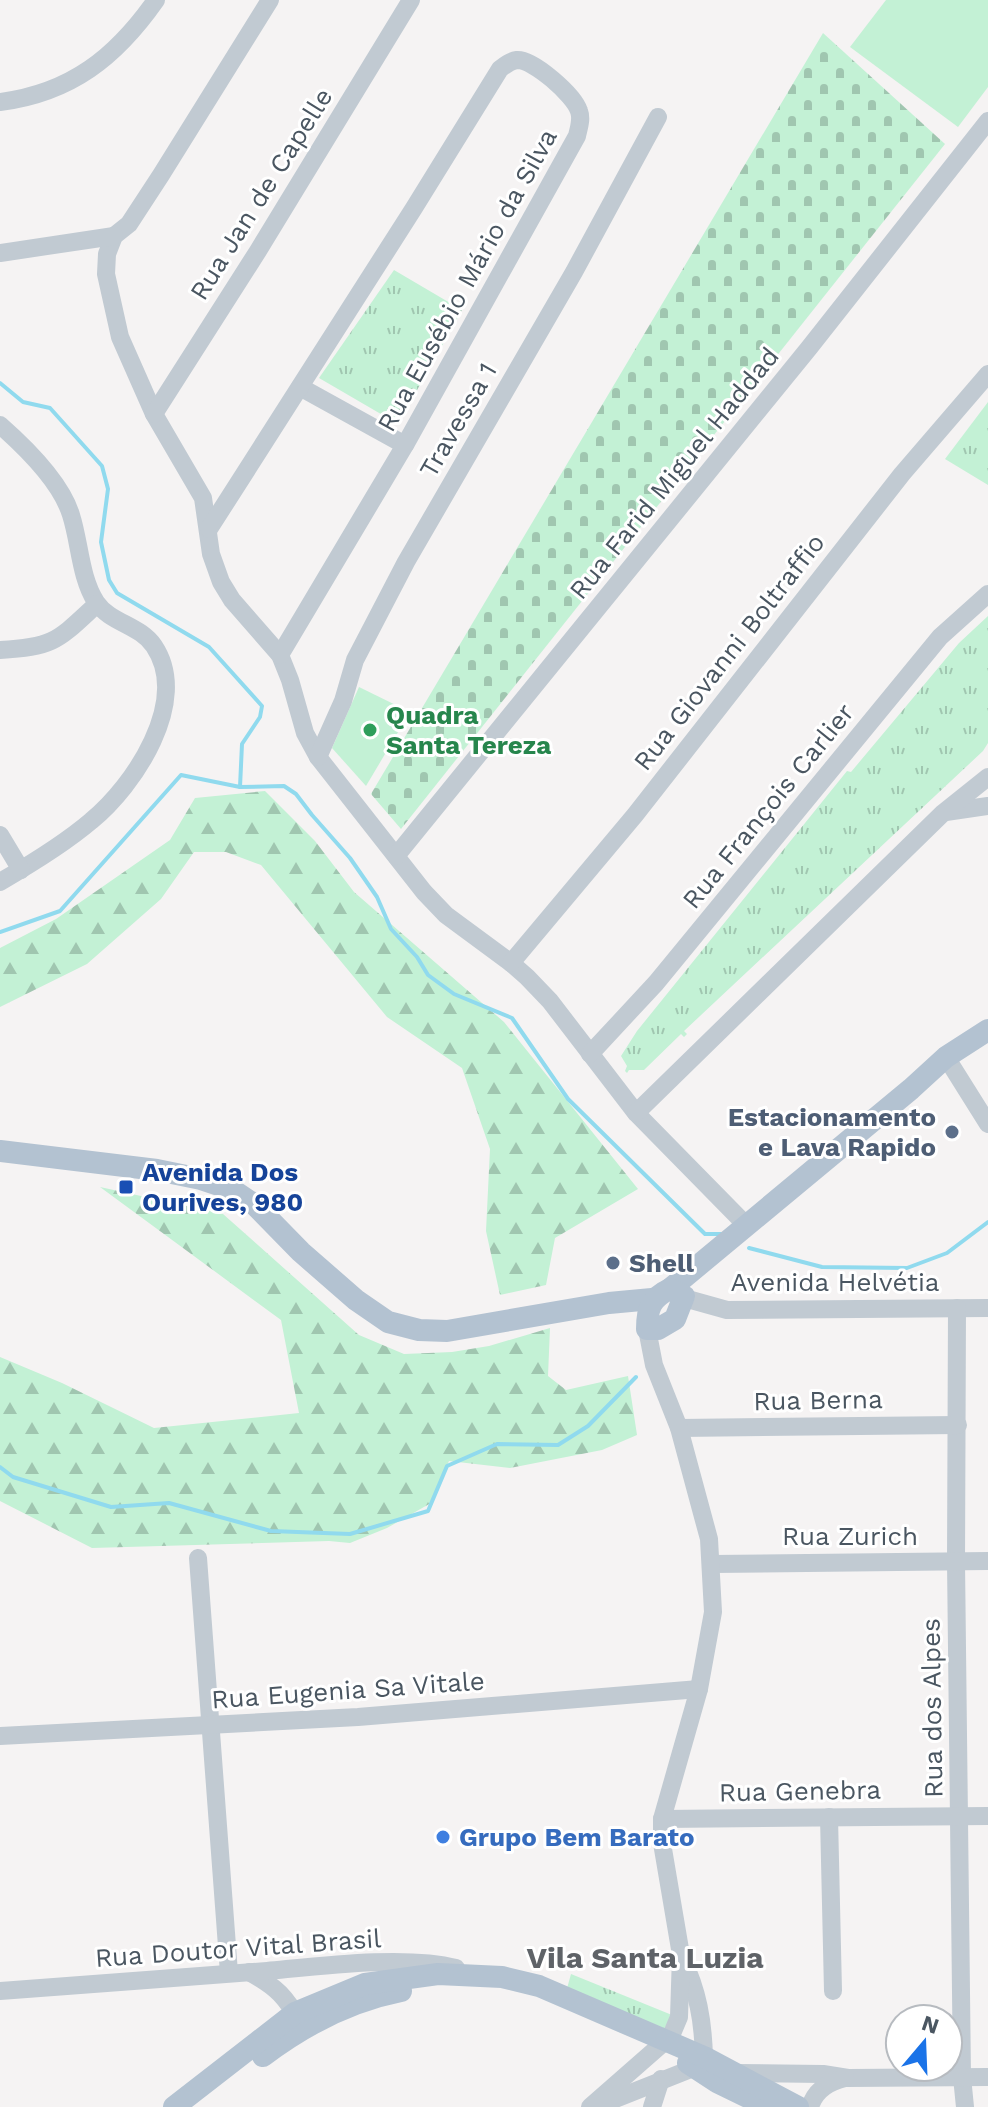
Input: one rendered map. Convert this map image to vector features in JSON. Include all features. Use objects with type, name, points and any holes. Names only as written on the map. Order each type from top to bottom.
[{"type":"main road","points":[[0,1151],[157,1170],[231,1189],[255,1205],[301,1252],[356,1300],[388,1322],[419,1330],[447,1331],[609,1303],[630,1310],[666,1309],[705,1261],[946,1057],[988,1031]]},
{"type":"main road","points":[[174,2107],[296,2013],[365,1984],[438,1974],[479,1975],[539,1986],[661,2045],[736,2073],[798,2107]]},
{"type":"main road","points":[[198,2107],[296,2013],[439,1986],[501,1991],[561,2008],[661,2045]]},
{"type":"main road","points":[[700,2062],[717,2082],[768,2107]]},
{"type":"street","points":[[0,102],[46,93],[76,80],[139,24],[156,0]]},
{"type":"street","points":[[270,0],[129,224],[114,236],[107,254],[106,274],[120,337],[154,414],[203,498],[211,554],[221,582],[232,600],[280,655],[305,733],[318,757],[424,892],[446,915],[511,963],[550,1001],[636,1113],[747,1226]]},
{"type":"street","name":"Rua Jan de Capelle","points":[[154,414],[411,0]]},
{"type":"street","name":"Rua Eusébio Mário da Silva","points":[[209,529],[500,69],[511,61],[521,60],[532,66],[574,101],[580,112],[577,136],[405,445],[280,655]]},
{"type":"street","name":"Travessa 1","points":[[318,757],[343,701],[355,660],[406,562],[574,272],[658,117]]},
{"type":"street","name":"Rua Farid Miguel Haddad","points":[[396,856],[809,348],[988,121]]},
{"type":"street","points":[[0,253],[114,236]]},
{"type":"street","name":"Rua Giovanni Boltraffio","points":[[511,963],[635,815],[902,474],[988,374]]},
{"type":"street","points":[[300,387],[405,445]]},
{"type":"street","points":[[0,425],[46,471],[70,510],[86,578],[97,604],[145,635],[155,646],[165,676],[163,713],[152,742],[117,796],[91,821],[0,882]]},
{"type":"street","name":"Rua François Carlier","points":[[590,1054],[675,960],[940,637],[988,594]]},
{"type":"street","points":[[0,650],[38,647],[53,642],[97,604]]},
{"type":"street","points":[[636,1113],[943,813],[988,777]]},
{"type":"street","points":[[943,813],[988,806]]},
{"type":"street","points":[[0,835],[21,870]]},
{"type":"street","points":[[946,1057],[988,1124]]},
{"type":"street","name":"Rua dos Alpes","points":[[957,1308],[956,1562],[961,2003]]},
{"type":"street","name":"Avenida Helvétia","points":[[666,1309],[988,1308]]},
{"type":"street","points":[[593,2107],[675,2031],[679,2017],[681,1955],[662,1843],[662,1819],[699,1689],[713,1612],[709,1539],[679,1428],[654,1365],[666,1309]]},
{"type":"street","name":"Rua Berna","points":[[679,1428],[958,1425]]},
{"type":"street","points":[[198,1558],[229,1973]]},
{"type":"street","name":"Rua Zurich","points":[[712,1564],[988,1561]]},
{"type":"street","name":"Rua Eugenia Sa Vitale","points":[[0,1736],[358,1717],[699,1689]]},
{"type":"street","name":"Rua Genebra","points":[[662,1819],[988,1816]]},
{"type":"street","points":[[829,1817],[833,1991]]},
{"type":"street","points":[[593,2107],[700,2062],[703,2022],[696,1988],[681,1955]]},
{"type":"street","name":"Rua Doutor Vital Brasil","points":[[0,1991],[304,1968],[431,1963],[479,1975]]},
{"type":"street","points":[[296,2013],[304,1968]]},
{"type":"street","points":[[249,1972],[271,1984],[296,2013]]},
{"type":"street","points":[[736,2073],[884,2078]]},
{"type":"street","points":[[964,2077],[988,2077]]},
{"type":"street","points":[[810,2107],[816,2092],[823,2086],[848,2078]]},
{"type":"street","points":[[652,2107],[661,2079]]},
{"type":"street","name":"Rua dos Alpes","points":[[963,2083],[965,2107]]},
{"type":"green space","points":[[886,0],[988,0],[988,87],[958,127],[850,47]]},
{"type":"green space","points":[[823,33],[945,144],[401,829],[371,794]]},
{"type":"green space","points":[[394,270],[462,310],[398,424],[319,378]]},
{"type":"green space","points":[[988,402],[988,485],[945,459]]},
{"type":"green space","points":[[988,616],[988,743],[983,751],[684,1031],[687,1034],[684,1037],[681,1034],[644,1070],[629,1070],[627,1073],[621,1056],[637,1031],[847,771],[851,772],[959,643]]},
{"type":"green space","name":"Quadra Santa Tereza","points":[[359,687],[410,712],[366,786],[332,748]]},
{"type":"green space","points":[[265,791],[315,841],[354,892],[504,1022],[638,1189],[555,1238],[546,1285],[500,1295],[486,1231],[490,1149],[462,1068],[387,1017],[261,865],[226,852],[194,852],[161,899],[87,964],[0,1007],[0,948],[56,919],[170,840],[195,798]]},
{"type":"green space","points":[[100,1187],[223,1214],[359,1335],[404,1354],[452,1352],[489,1346],[550,1328],[548,1376],[566,1390],[628,1376],[637,1435],[602,1450],[510,1468],[449,1461],[431,1503],[387,1528],[350,1543],[329,1541],[92,1548],[0,1501],[0,1357],[154,1428],[299,1413],[281,1320]]},
{"type":"green space","points":[[571,1974],[672,2015],[661,2035],[566,1992]]},
{"type":"waterway","points":[[0,383],[23,402],[50,408],[102,466],[108,489],[101,542],[109,580],[117,593],[209,647],[262,706],[260,717],[242,744],[240,787],[284,786],[296,794],[350,858],[377,897],[391,929],[417,957],[428,975],[454,994],[512,1018],[568,1099],[705,1234],[721,1234]]},
{"type":"waterway","points":[[0,932],[60,911],[181,775],[240,787]]},
{"type":"waterway","points":[[749,1248],[822,1267],[907,1268],[947,1253],[988,1222]]},
{"type":"waterway","points":[[0,1467],[13,1477],[111,1507],[169,1503],[271,1531],[350,1534],[428,1511],[447,1466],[497,1444],[558,1445],[588,1426],[636,1377]]},
{"type":"place","name":"Quadra Santa Tereza","points":[[370,730]]},
{"type":"place","name":"Estacionamento e Lava Rapido","points":[[952,1132]]},
{"type":"place","name":"Avenida Dos Ourives, 980","points":[[126,1187]]},
{"type":"place","name":"Shell","points":[[613,1263]]},
{"type":"place","name":"Grupo Bem Barato","points":[[443,1837]]},
{"type":"district","name":"Vila Santa Luzia","points":[[645,1957]]}]
